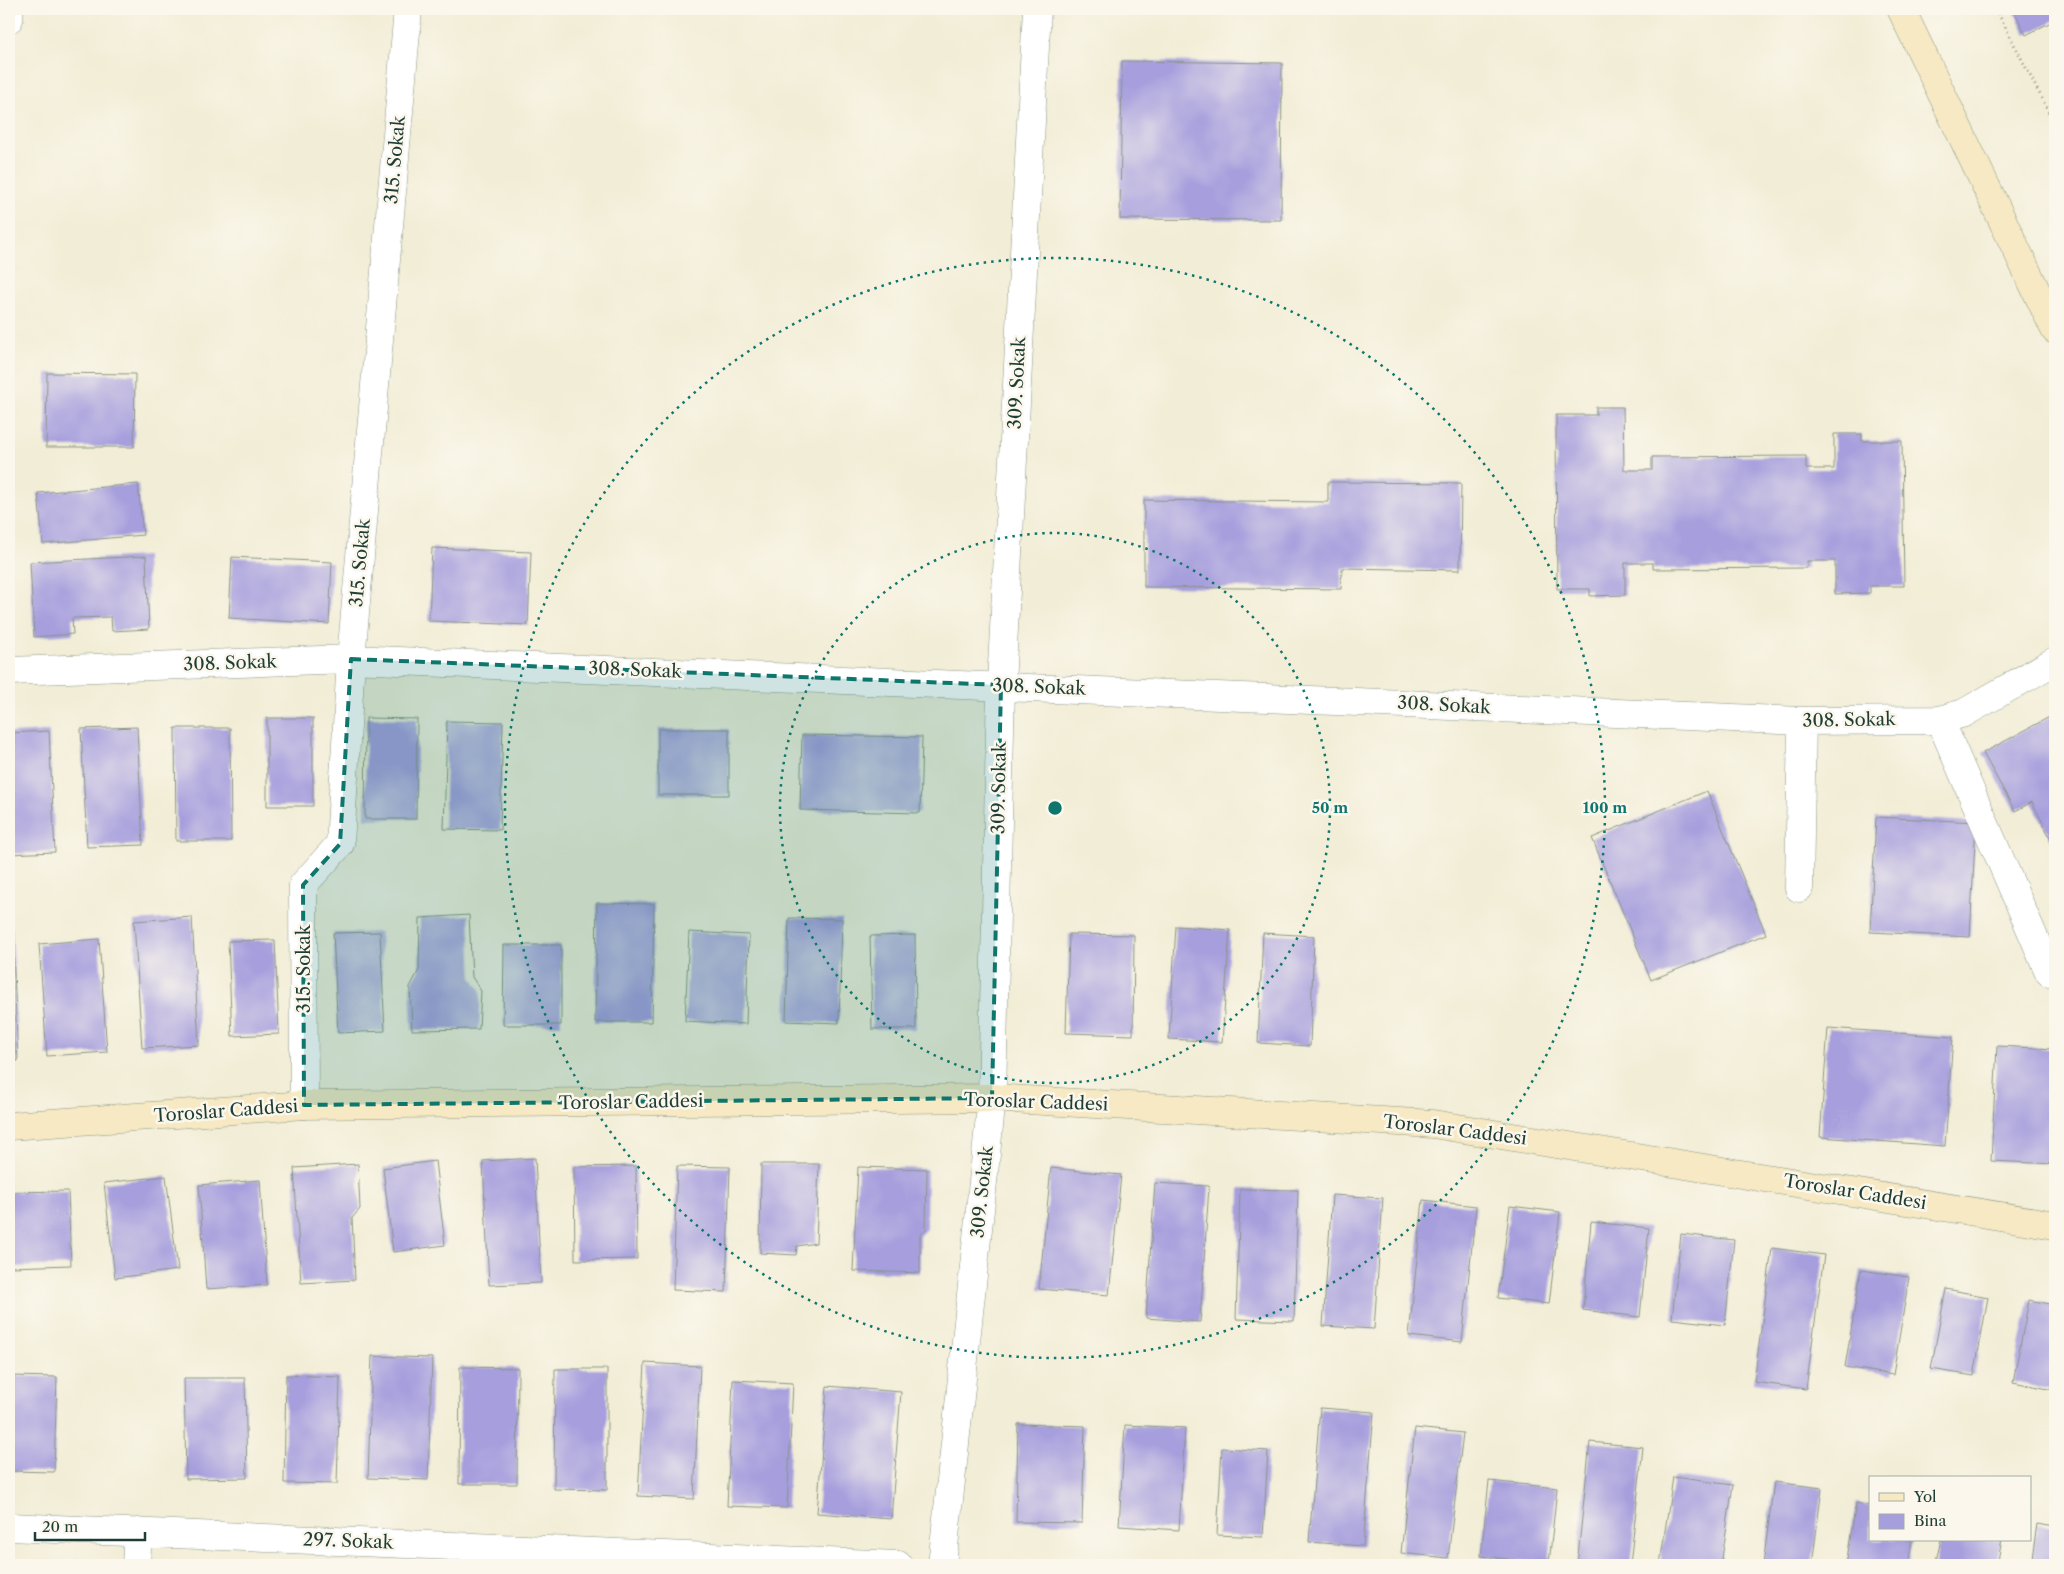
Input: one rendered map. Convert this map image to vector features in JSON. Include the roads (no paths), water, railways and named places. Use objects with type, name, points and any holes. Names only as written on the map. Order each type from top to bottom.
[{"type":"main road","points":[[1901,9],[2055,330]]},
{"type":"main road","name":"Toroslar Caddesi","points":[[9,1126],[304,1105],[992,1098],[1433,1124],[2055,1225]]},
{"type":"street","points":[[9,9],[9,19]]},
{"type":"street","name":"315. Sokak","points":[[304,1105],[303,885],[340,844],[351,659],[408,9]]},
{"type":"street","name":"309. Sokak","points":[[942,1565],[992,1098],[1001,685],[1037,9]]},
{"type":"street","name":"308. Sokak","points":[[9,671],[351,659],[1001,685],[1802,721],[1940,720],[1964,713],[2055,661]]},
{"type":"street","points":[[1940,720],[2049,972]]},
{"type":"street","points":[[1799,888],[1802,721]]},
{"type":"street","name":"297. Sokak","points":[[9,1527],[898,1565]]},
{"type":"street","points":[[136,1565],[138,1532]]}]
